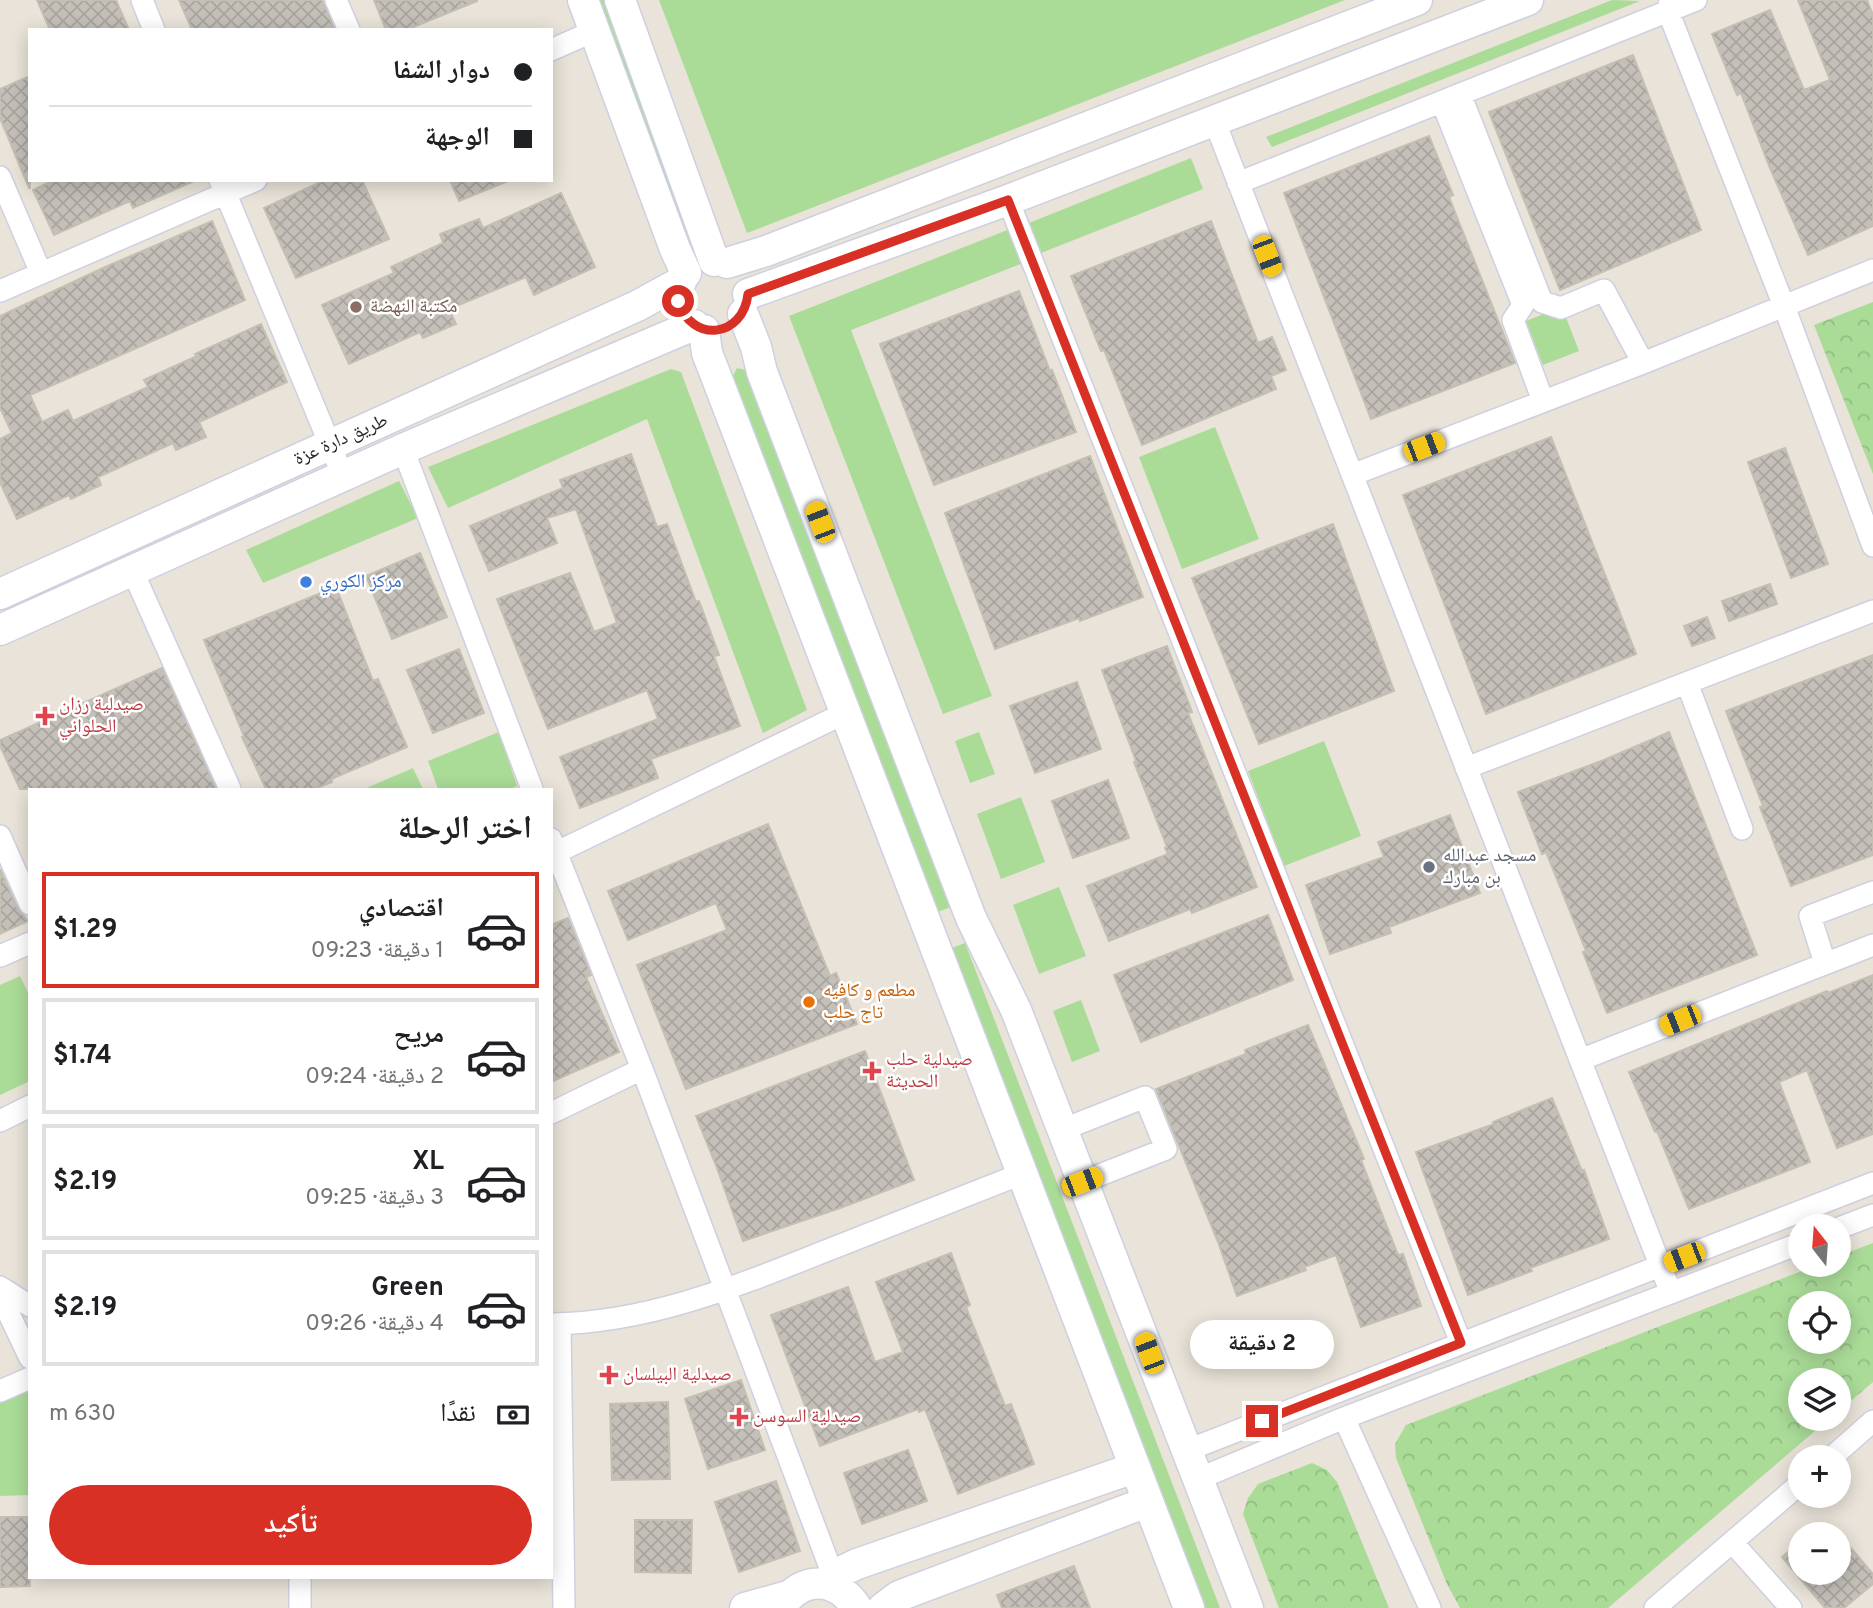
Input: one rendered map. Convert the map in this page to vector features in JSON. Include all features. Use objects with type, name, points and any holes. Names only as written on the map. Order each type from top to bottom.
[{"type":"main road","points":[[583,0],[684,278]]},
{"type":"main road","points":[[620,0],[720,262],[742,276],[762,372],[971,918],[1016,1010],[1248,1608]]},
{"type":"main road","points":[[1189,1608],[699,327],[686,319],[678,301],[684,278],[694,266],[766,251],[1418,0]]},
{"type":"main road","points":[[0,630],[403,449],[699,327],[726,328],[746,304],[1528,0]]},
{"type":"main road","name":"طريق دارة عزة","points":[[0,594],[637,306],[684,278]]},
{"type":"main road","points":[[930,934],[971,918]]},
{"type":"main road","points":[[744,1608],[784,1602],[798,1588],[838,1589],[870,1560],[1134,1468]]},
{"type":"main road","points":[[883,1608],[899,1596],[1147,1502]]},
{"type":"street","points":[[142,0],[154,28]]},
{"type":"street","points":[[336,0],[348,28]]},
{"type":"street","points":[[1238,183],[1451,98],[1669,6],[1696,0]]},
{"type":"street","points":[[1669,6],[1873,546]]},
{"type":"street","points":[[553,49],[594,31]]},
{"type":"street","points":[[1451,98],[1542,302],[1561,308],[1604,290],[1643,363]]},
{"type":"street","points":[[1451,98],[1523,306],[1513,320],[1543,401]]},
{"type":"street","points":[[1214,120],[1671,1293]]},
{"type":"street","points":[[0,177],[41,273]]},
{"type":"street","points":[[0,291],[223,187],[247,182]]},
{"type":"street","points":[[223,187],[343,476]]},
{"type":"street","points":[[1008,200],[1461,1343]]},
{"type":"street","points":[[1352,475],[1643,363],[1873,270]]},
{"type":"street","points":[[403,449],[533,788]]},
{"type":"street","points":[[133,572],[230,788]]},
{"type":"street","points":[[1466,768],[1873,611]]},
{"type":"street","points":[[1687,683],[1742,829]]},
{"type":"street","points":[[838,1589],[642,1069],[553,849],[845,713]]},
{"type":"street","points":[[0,836],[28,899]]},
{"type":"street","points":[[1825,963],[1810,916],[1873,892]]},
{"type":"street","points":[[0,956],[28,944]]},
{"type":"street","points":[[1580,1060],[1873,945]]},
{"type":"street","points":[[553,1112],[642,1069]]},
{"type":"street","points":[[1063,1129],[1145,1097],[1166,1149],[1082,1182]]},
{"type":"street","points":[[0,1121],[28,1107]]},
{"type":"street","points":[[564,1608],[555,1324],[604,1321],[652,1312],[726,1290],[1021,1174]]},
{"type":"street","points":[[1188,1450],[1873,1183]]},
{"type":"street","points":[[1852,1223],[1873,1215]]},
{"type":"street","points":[[1198,1479],[1344,1418],[1788,1248]]},
{"type":"street","points":[[0,1287],[28,1305]]},
{"type":"street","points":[[0,1295],[28,1354]]},
{"type":"street","points":[[0,1391],[28,1378]]},
{"type":"street","points":[[1344,1418],[1430,1608]]},
{"type":"street","points":[[1845,1445],[1873,1421]]},
{"type":"street","points":[[1655,1608],[1788,1494]]},
{"type":"street","points":[[1732,1542],[1791,1608]]},
{"type":"street","points":[[300,1579],[300,1608]]},
{"type":"green space","points":[[595,0],[613,0],[703,238],[688,244]]},
{"type":"green space","points":[[659,0],[1345,0],[747,233]]},
{"type":"green space","points":[[1612,0],[1640,1],[1272,147],[1266,137]]},
{"type":"green space","points":[[1191,158],[1203,189],[1041,253],[1029,223]]},
{"type":"green space","points":[[1010,229],[1023,263],[851,330],[992,696],[943,714],[789,316]]},
{"type":"green space","points":[[1873,302],[1873,474],[1814,325]]},
{"type":"green space","points":[[1562,307],[1579,351],[1543,365],[1526,321]]},
{"type":"green space","points":[[737,368],[746,370],[951,907],[938,912],[733,376]]},
{"type":"green space","points":[[671,369],[681,372],[807,710],[763,733],[647,419],[448,508],[428,467]]},
{"type":"green space","points":[[1215,427],[1259,539],[1182,569],[1139,457]]},
{"type":"green space","points":[[399,481],[418,518],[263,583],[246,550]]},
{"type":"green space","points":[[499,732],[517,786],[438,788],[428,761]]},
{"type":"green space","points":[[979,732],[995,774],[970,783],[955,741]]},
{"type":"green space","points":[[1324,741],[1361,836],[1284,866],[1248,771]]},
{"type":"green space","points":[[413,768],[423,788],[366,788]]},
{"type":"green space","points":[[1021,797],[1045,862],[1001,879],[977,814]]},
{"type":"green space","points":[[1059,887],[1086,956],[1039,974],[1013,905]]},
{"type":"green space","points":[[965,943],[1220,1608],[1205,1608],[952,948]]},
{"type":"green space","points":[[20,976],[28,993],[28,1082],[0,1095],[0,985]]},
{"type":"green space","points":[[1081,1000],[1100,1051],[1072,1062],[1053,1011]]},
{"type":"green space","points":[[1873,1243],[1873,1382],[1851,1401],[1851,1368],[1788,1368],[1788,1431],[1815,1431],[1799,1445],[1788,1445],[1788,1454],[1608,1608],[1460,1608],[1447,1584],[1396,1458],[1395,1444],[1406,1425],[1788,1276],[1852,1278],[1852,1251]]},
{"type":"green space","points":[[28,1387],[28,1495],[0,1496],[0,1397]]},
{"type":"green space","points":[[1312,1463],[1327,1470],[1337,1482],[1389,1608],[1279,1608],[1243,1514],[1248,1498],[1258,1484]]},
{"type":"building","points":[[37,0],[116,0],[128,28],[49,28]]},
{"type":"building","points":[[179,0],[322,0],[334,28],[191,28]]},
{"type":"building","points":[[374,0],[477,0],[411,28],[385,28]]},
{"type":"building","points":[[1798,0],[1867,0],[1873,15],[1873,226],[1808,255],[1741,93],[1737,95],[1712,34],[1770,10],[1804,90],[1830,80]]},
{"type":"building","points":[[1633,55],[1701,230],[1560,290],[1489,112]]},
{"type":"building","points":[[28,77],[30,188],[0,118],[0,89]]},
{"type":"building","points":[[1429,136],[1453,195],[1449,197],[1515,363],[1371,419],[1284,193]]},
{"type":"building","points":[[50,182],[192,182],[133,208],[130,201],[54,235],[33,190]]},
{"type":"building","points":[[321,182],[363,182],[389,239],[296,278],[264,208]]},
{"type":"building","points":[[451,182],[506,182],[459,201]]},
{"type":"building","points":[[561,193],[595,267],[534,295],[526,277],[449,309],[456,324],[423,338],[420,332],[349,364],[322,305],[394,273],[391,267],[443,243],[440,234],[479,219],[483,228]]},
{"type":"building","points":[[212,221],[245,300],[30,395],[42,422],[68,410],[73,421],[148,387],[144,380],[261,324],[287,382],[199,422],[206,437],[176,450],[173,443],[98,477],[101,485],[71,499],[69,495],[17,519],[0,482],[0,439],[12,433],[0,408],[0,316]]},
{"type":"building","points":[[1211,221],[1258,343],[1272,337],[1286,370],[1271,376],[1276,389],[1142,445],[1071,276]]},
{"type":"building","points":[[1019,291],[1076,432],[934,485],[880,344]]},
{"type":"building","points":[[1551,437],[1636,654],[1486,714],[1403,495]]},
{"type":"building","points":[[1785,448],[1828,564],[1791,578],[1748,462]]},
{"type":"building","points":[[631,454],[657,527],[667,524],[696,602],[699,601],[719,655],[714,656],[740,726],[651,759],[658,778],[580,808],[560,757],[658,719],[647,690],[548,729],[497,599],[570,573],[594,632],[617,623],[576,509],[547,518],[557,543],[489,571],[470,526],[563,488],[560,480]]},
{"type":"building","points":[[1090,456],[1143,597],[995,649],[945,513]]},
{"type":"building","points":[[1333,524],[1394,691],[1259,744],[1192,578]]},
{"type":"building","points":[[420,553],[447,617],[392,639],[366,576]]},
{"type":"building","points":[[1770,584],[1777,604],[1729,621],[1722,601]]},
{"type":"building","points":[[336,587],[373,681],[378,679],[407,747],[331,779],[332,782],[317,788],[266,788],[242,737],[244,736],[204,640]]},
{"type":"building","points":[[1707,617],[1715,638],[1692,646],[1684,626]]},
{"type":"building","points":[[1167,646],[1192,712],[1188,713],[1257,887],[1192,913],[1190,909],[1109,941],[1087,886],[1168,854],[1102,670]]},
{"type":"building","points":[[459,649],[484,713],[433,733],[407,670]]},
{"type":"building","points":[[1873,655],[1873,855],[1791,886],[1726,711]]},
{"type":"building","points":[[162,668],[216,788],[20,789],[0,746],[0,740]]},
{"type":"building","points":[[1077,682],[1101,749],[1035,773],[1010,706]]},
{"type":"building","points":[[1669,732],[1757,955],[1607,1013],[1583,952],[1586,951],[1546,852],[1542,854],[1518,792]]},
{"type":"building","points":[[1108,780],[1129,838],[1073,858],[1052,801]]},
{"type":"building","points":[[1450,815],[1480,893],[1389,927],[1391,933],[1330,954],[1306,885],[1384,857],[1378,842]]},
{"type":"building","points":[[768,824],[830,976],[836,973],[857,1024],[686,1089],[637,965],[727,930],[716,903],[628,940],[608,891]]},
{"type":"building","points":[[0,869],[18,909],[28,921],[0,934]]},
{"type":"building","points":[[1268,915],[1293,980],[1141,1042],[1114,975]]},
{"type":"building","points":[[568,918],[591,975],[586,977],[619,1052],[553,1081],[553,924]]},
{"type":"building","points":[[1873,975],[1873,1134],[1837,1148],[1807,1070],[1779,1082],[1810,1162],[1689,1209],[1629,1072],[1827,991],[1828,993]]},
{"type":"building","points":[[1308,1025],[1364,1159],[1361,1160],[1398,1255],[1403,1254],[1421,1306],[1361,1327],[1336,1255],[1304,1267],[1306,1270],[1237,1296],[1156,1089],[1246,1054],[1245,1050]]},
{"type":"building","points":[[865,1051],[914,1180],[743,1241],[696,1116]]},
{"type":"building","points":[[1552,1098],[1582,1171],[1584,1170],[1609,1239],[1530,1268],[1532,1271],[1468,1295],[1416,1152],[1494,1124],[1493,1122]]},
{"type":"building","points":[[951,1253],[970,1305],[966,1307],[1005,1406],[1011,1404],[1034,1464],[958,1494],[925,1409],[919,1412],[918,1409],[820,1446],[771,1315],[848,1287],[875,1362],[903,1352],[876,1282]]},
{"type":"building","points":[[741,1380],[765,1450],[708,1469],[685,1399]]},
{"type":"building","points":[[668,1402],[670,1479],[612,1480],[610,1404]]},
{"type":"building","points":[[908,1450],[927,1501],[862,1524],[844,1473]]},
{"type":"building","points":[[776,1481],[800,1551],[739,1572],[715,1502]]},
{"type":"building","points":[[0,1517],[28,1517],[30,1586],[0,1587]]},
{"type":"building","points":[[635,1520],[692,1520],[691,1573],[635,1572]]},
{"type":"building","points":[[1851,1548],[1873,1574],[1873,1584],[1844,1608],[1825,1608],[1806,1585],[1851,1585]]},
{"type":"building","points":[[1788,1552],[1788,1564],[1782,1557]]},
{"type":"building","points":[[1074,1566],[1090,1608],[1002,1608],[997,1595]]},
{"type":"place","name":"مكتبة النهضة","points":[[356,307]]},
{"type":"place","name":"مركز الكوري","points":[[306,582]]},
{"type":"place","name":"صيدلية رزان الحلواني","points":[[45,716]]},
{"type":"place","name":"مسجد عبدالله بن مبارك","points":[[1429,867]]},
{"type":"place","name":"مطعم و كافيه تاج حلب","points":[[809,1002]]},
{"type":"place","name":"صيدلية حلب الحديثة","points":[[872,1071]]},
{"type":"place","name":"صيدلية البيلسان","points":[[609,1375]]},
{"type":"place","name":"صيدلية السوسن","points":[[739,1417]]},
{"type":"route","points":[[678,301],[686,319],[694,325],[704,330],[726,328],[743,314],[748,294],[1008,200],[1461,1343],[1262,1421]]}]
